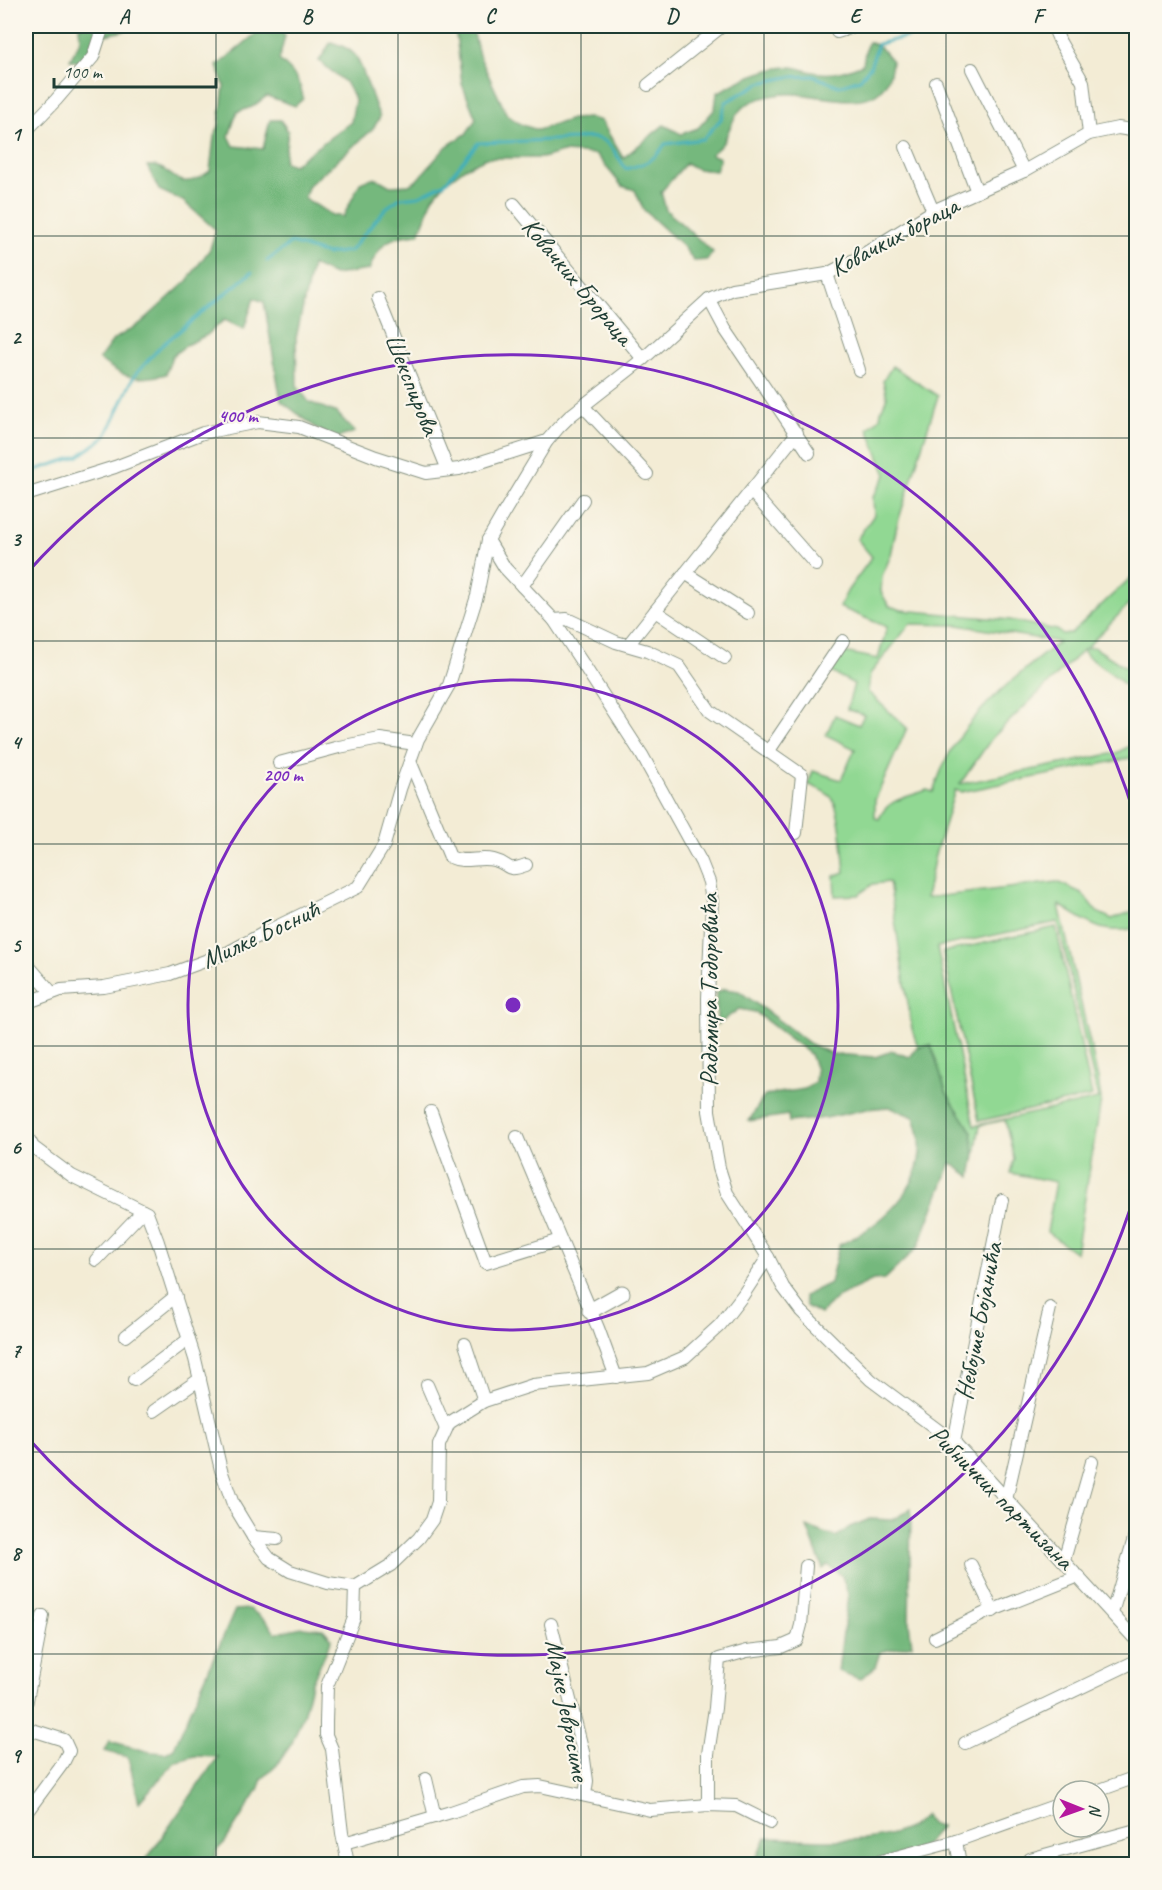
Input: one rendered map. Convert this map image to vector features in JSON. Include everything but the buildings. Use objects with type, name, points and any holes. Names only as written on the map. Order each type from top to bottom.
[{"type":"street","points":[[26,131],[93,57],[103,26]]},
{"type":"street","points":[[648,85],[722,26]]},
{"type":"street","points":[[837,32],[851,26]]},
{"type":"street","points":[[1053,26],[1083,82],[1089,134]]},
{"type":"street","points":[[972,69],[1024,171]]},
{"type":"street","points":[[936,83],[977,192]]},
{"type":"street","name":"Ковачких бораца","points":[[488,540],[547,441],[570,416],[643,359],[709,299],[732,289],[827,274],[856,259],[933,210],[1024,171],[1089,134],[1118,128],[1131,130],[1137,134]]},
{"type":"street","points":[[906,147],[933,210]]},
{"type":"street","name":"Ковачких Брораца","points":[[514,204],[643,359]]},
{"type":"street","points":[[827,274],[859,370]]},
{"type":"street","name":"Шекспирова","points":[[378,298],[448,470]]},
{"type":"street","points":[[709,299],[725,329],[809,453]]},
{"type":"street","points":[[583,406],[647,474]]},
{"type":"street","name":"Ковачких бораца","points":[[26,495],[115,467],[203,433],[258,422],[298,427],[376,457],[426,473],[470,466],[547,441]]},
{"type":"street","points":[[627,645],[797,433]]},
{"type":"street","points":[[26,484],[41,491]]},
{"type":"street","points":[[751,491],[816,564]]},
{"type":"street","points":[[522,586],[583,500]]},
{"type":"street","name":"Радомира Тодоровића","points":[[488,540],[505,568],[555,620],[642,755],[701,862],[709,882],[712,901],[708,998],[709,1111],[719,1168],[727,1193],[768,1257],[783,1287]]},
{"type":"street","name":"Милке Боснић","points":[[26,1003],[61,990],[104,987],[170,974],[229,952],[358,887],[384,845],[416,744],[449,685],[477,596],[488,540]]},
{"type":"street","points":[[685,573],[748,613]]},
{"type":"street","points":[[655,611],[725,658]]},
{"type":"street","points":[[555,620],[567,619],[616,642],[646,651],[679,666],[710,711],[802,775],[795,833]]},
{"type":"street","points":[[768,752],[843,641]]},
{"type":"street","points":[[279,763],[380,739],[416,744]]},
{"type":"street","points":[[410,761],[450,857],[458,861],[495,860],[514,869],[526,865]]},
{"type":"street","points":[[26,963],[52,993]]},
{"type":"street","points":[[431,1112],[486,1263],[560,1240]]},
{"type":"street","points":[[26,1134],[33,1147],[72,1176],[147,1213],[159,1242],[189,1339],[221,1470],[233,1503],[253,1537],[269,1558],[290,1571],[328,1583],[355,1587],[391,1565],[419,1538],[432,1521],[438,1502],[439,1445],[449,1423],[484,1401],[533,1385],[648,1373],[685,1357],[720,1325],[768,1257]]},
{"type":"street","points":[[517,1137],[616,1377]]},
{"type":"street","name":"Небојше Бојанића","points":[[954,1442],[1002,1200]]},
{"type":"street","points":[[96,1260],[143,1211]]},
{"type":"street","name":"Рибничких партизана","points":[[783,1287],[801,1311],[871,1380],[954,1442],[1137,1640]]},
{"type":"street","points":[[590,1311],[622,1293]]},
{"type":"street","points":[[126,1336],[176,1296]]},
{"type":"street","points":[[1006,1500],[1050,1308]]},
{"type":"street","points":[[134,1380],[189,1339]]},
{"type":"street","points":[[465,1344],[484,1401]]},
{"type":"street","points":[[154,1411],[200,1379]]},
{"type":"street","points":[[427,1385],[446,1429]]},
{"type":"street","points":[[1064,1560],[1092,1462]]},
{"type":"street","points":[[1112,1613],[1137,1532]]},
{"type":"street","points":[[253,1537],[277,1539]]},
{"type":"street","points":[[971,1565],[993,1611]]},
{"type":"street","points":[[708,1805],[708,1754],[719,1659],[747,1651],[781,1647],[797,1640],[801,1625],[806,1566]]},
{"type":"street","points":[[934,1638],[1079,1576]]},
{"type":"street","points":[[348,1864],[332,1749],[326,1735],[327,1686],[354,1618],[355,1587]]},
{"type":"street","points":[[26,1705],[43,1616]]},
{"type":"street","name":"Мајке Јевросиме","points":[[551,1624],[583,1752],[587,1781],[585,1795]]},
{"type":"street","points":[[965,1743],[1137,1661]]},
{"type":"street","points":[[26,1728],[64,1740],[69,1751],[63,1763],[26,1813]]},
{"type":"street","points":[[1111,1786],[1137,1777]]},
{"type":"street","points":[[426,1779],[435,1817]]},
{"type":"street","name":"Мајке Јевросиме","points":[[344,1843],[435,1817],[523,1787],[540,1786],[650,1810],[708,1805],[736,1806],[770,1823]]},
{"type":"street","points":[[870,1864],[956,1841],[1051,1807]]},
{"type":"street","points":[[1030,1859],[1137,1830]]},
{"type":"street","points":[[956,1841],[960,1864]]},
{"type":"green space","points":[[79,26],[147,26],[96,37],[82,63],[70,60],[80,41]]},
{"type":"green space","points":[[265,26],[288,26],[282,32],[285,36],[279,60],[296,77],[303,99],[295,106],[267,96],[252,107],[237,112],[229,136],[234,146],[263,149],[270,120],[281,120],[288,132],[284,162],[293,165],[351,122],[355,100],[345,82],[319,61],[331,42],[350,50],[361,66],[380,117],[373,129],[309,185],[304,198],[332,215],[343,217],[360,183],[372,178],[390,186],[409,185],[416,181],[447,146],[466,134],[476,119],[462,84],[455,26],[472,26],[479,55],[507,115],[522,125],[538,130],[572,119],[590,118],[601,121],[623,158],[664,125],[681,134],[698,128],[715,109],[717,93],[771,69],[791,67],[820,73],[845,71],[863,64],[869,42],[879,46],[892,61],[888,79],[880,90],[869,97],[856,100],[789,94],[770,96],[751,102],[738,112],[724,141],[711,154],[720,158],[716,171],[697,169],[686,163],[661,192],[666,210],[713,252],[707,260],[694,261],[683,246],[643,209],[635,190],[622,186],[596,154],[563,152],[542,158],[486,158],[465,168],[445,183],[433,198],[419,234],[387,242],[377,253],[369,270],[334,275],[312,265],[296,338],[297,386],[309,402],[337,413],[355,432],[332,440],[281,401],[264,302],[254,298],[244,329],[224,320],[207,335],[188,344],[172,356],[166,374],[146,378],[130,377],[99,359],[113,340],[141,323],[187,281],[210,249],[216,230],[183,201],[159,190],[147,166],[156,166],[175,178],[188,181],[210,171],[224,85],[217,66]]},
{"type":"green space","points":[[892,366],[938,396],[897,525],[891,555],[882,576],[881,592],[889,606],[902,610],[1010,620],[1056,630],[1062,634],[1071,633],[1136,573],[1136,597],[1085,649],[1094,647],[1136,674],[1136,696],[1116,677],[1087,656],[1083,650],[992,738],[960,784],[1116,753],[1136,743],[1136,757],[961,792],[955,790],[935,855],[926,898],[1057,882],[1082,893],[1097,912],[1112,919],[1136,910],[1136,928],[1113,930],[1095,926],[1059,905],[1101,1100],[1076,1253],[1047,1232],[1056,1182],[1010,1173],[1014,1159],[1005,1120],[980,1125],[974,1160],[972,1132],[946,1092],[931,1045],[918,1047],[912,1029],[889,882],[873,884],[858,895],[835,896],[834,876],[845,872],[838,813],[830,796],[808,784],[813,771],[841,780],[855,749],[826,735],[835,715],[859,725],[864,715],[847,709],[854,684],[831,672],[844,652],[878,659],[887,627],[839,607],[848,590],[872,557],[857,539],[874,515],[873,497],[886,475],[868,429],[880,418],[887,397],[883,381]],"holes":[[[910,624],[958,625],[1059,642],[980,711],[955,744],[933,792],[927,790],[898,800],[887,807],[879,819],[875,818],[875,800],[907,728],[868,692],[870,674]],[[1058,922],[1098,1099],[974,1126],[937,947]]]},
{"type":"green space","points":[[1056,927],[1092,1096],[979,1121],[943,952]]},
{"type":"green space","points":[[724,989],[739,991],[812,1045],[833,1054],[875,1057],[892,1051],[910,1057],[918,1047],[931,1045],[946,1092],[972,1132],[974,1160],[971,1177],[951,1163],[918,1247],[885,1279],[873,1280],[837,1297],[820,1314],[806,1306],[804,1296],[830,1283],[839,1245],[870,1228],[884,1217],[907,1190],[915,1175],[920,1140],[914,1117],[889,1107],[789,1122],[788,1115],[749,1121],[765,1095],[805,1089],[815,1082],[816,1070],[810,1054],[755,1012],[739,1009],[717,1025],[716,993]]},
{"type":"green space","points":[[911,1509],[909,1623],[912,1645],[880,1652],[875,1667],[860,1679],[838,1671],[848,1594],[842,1576],[828,1565],[823,1569],[807,1527],[836,1537],[850,1527],[870,1519],[892,1520]]},
{"type":"green space","points":[[250,1609],[267,1622],[276,1633],[302,1627],[323,1629],[332,1639],[311,1684],[304,1712],[292,1743],[277,1765],[262,1779],[258,1790],[225,1842],[217,1850],[214,1864],[143,1864],[218,1757],[194,1756],[175,1762],[139,1802],[128,1757],[104,1751],[109,1741],[150,1752],[166,1753],[174,1748],[235,1610]]},
{"type":"green space","points":[[925,1815],[930,1824],[941,1826],[908,1864],[753,1864],[766,1838],[850,1840],[872,1838],[893,1834],[911,1826]]},
{"type":"waterway","points":[[267,261],[291,243],[327,254],[350,251],[386,208],[400,198],[419,196],[445,183],[478,143],[595,138],[607,143],[626,169],[648,161],[665,144],[703,139],[721,119],[726,102],[760,83],[788,77],[813,76],[839,86],[860,79],[870,67],[878,44],[906,37],[933,26]]},
{"type":"waterway","points":[[26,473],[79,456],[106,436],[134,376],[161,346],[252,272]]}]
